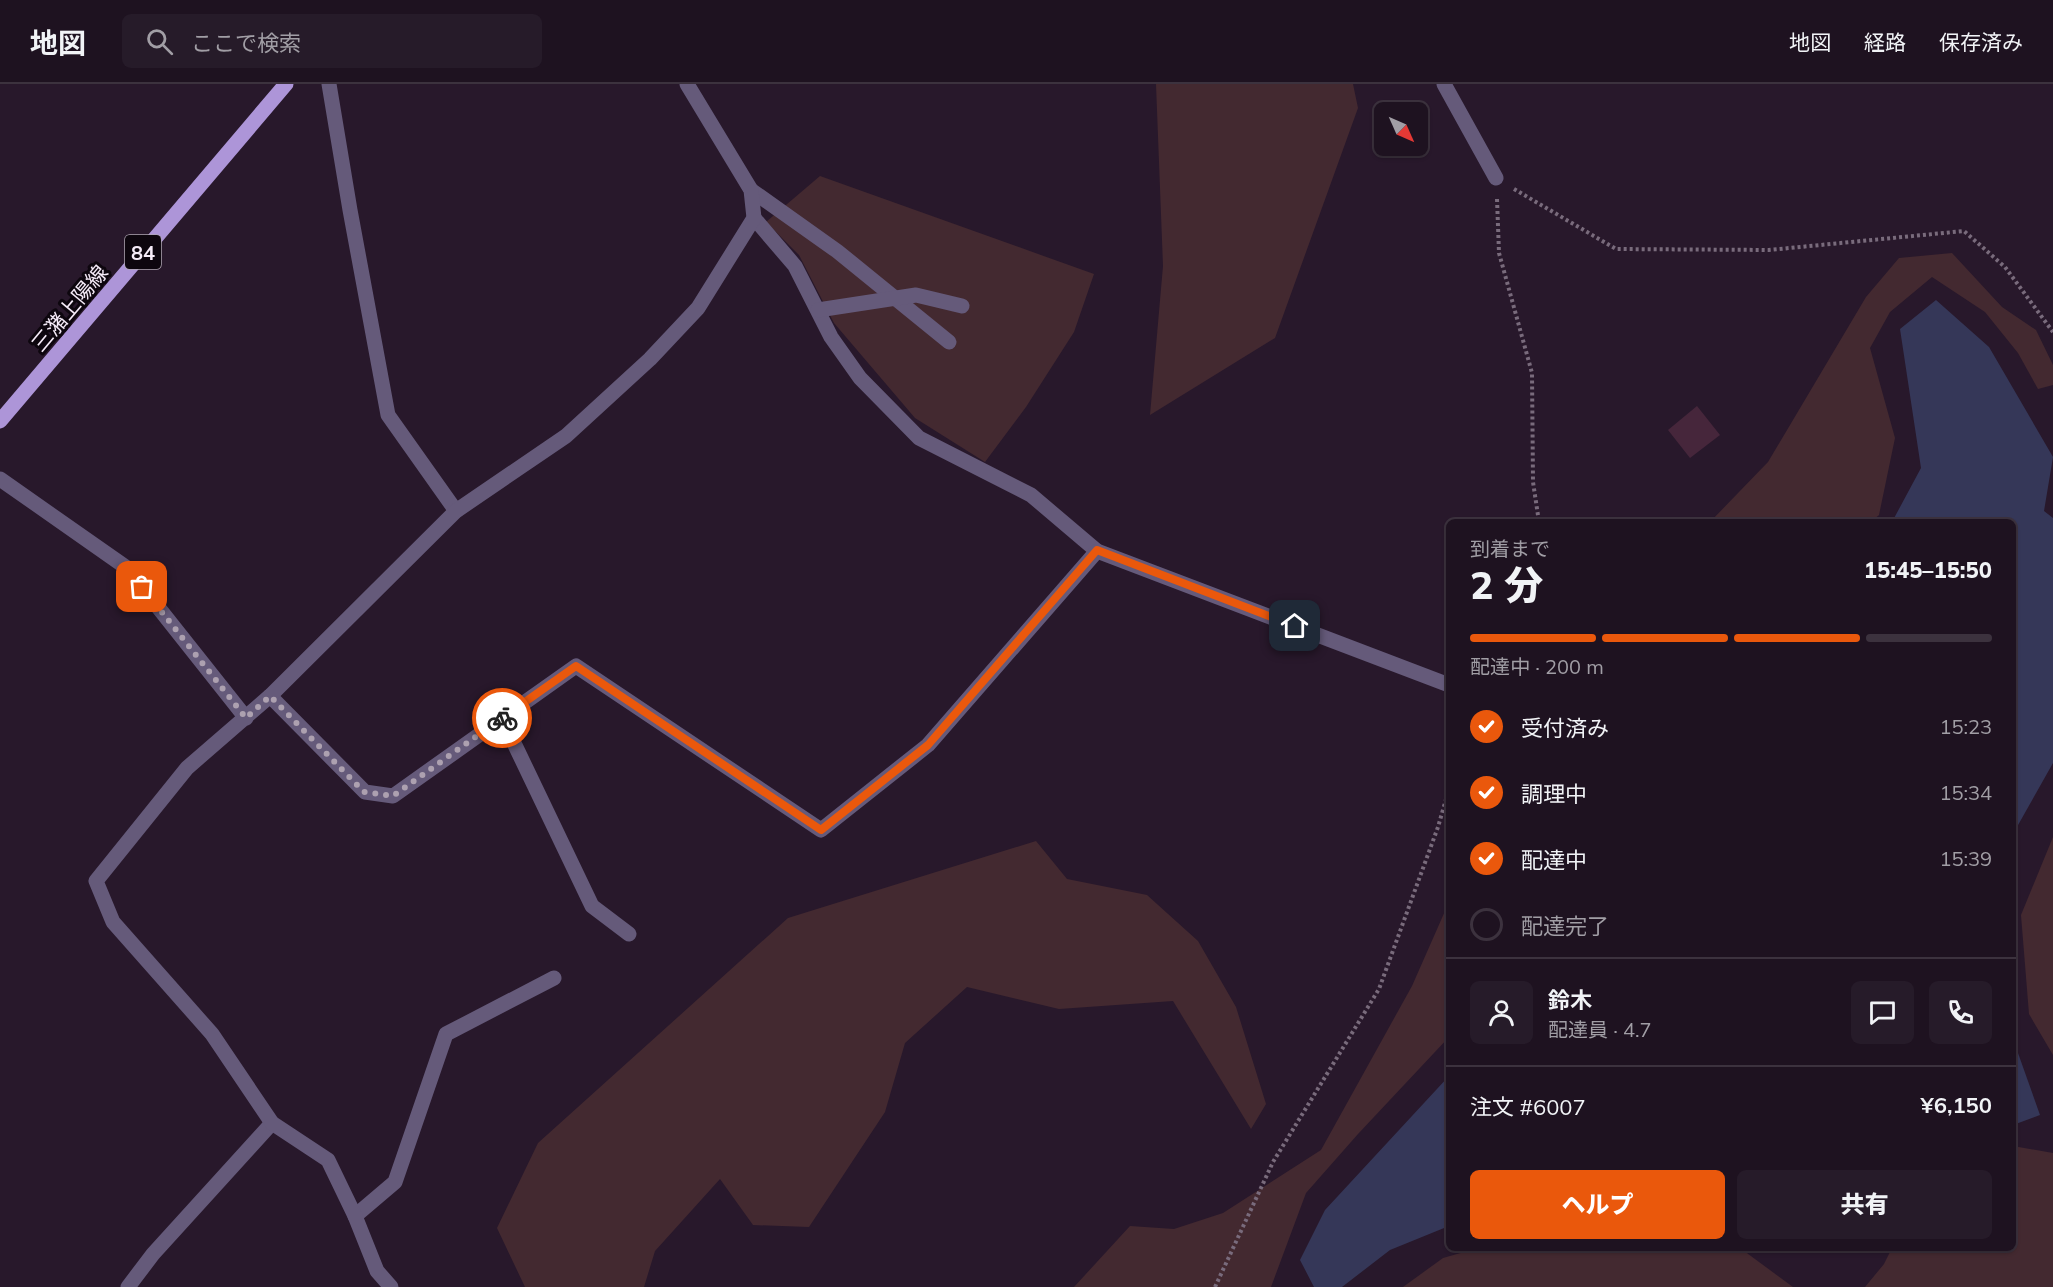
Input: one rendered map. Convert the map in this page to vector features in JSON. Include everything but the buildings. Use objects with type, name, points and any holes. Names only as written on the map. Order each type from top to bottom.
[{"type":"main road","name":"三潴上陽線","points":[[0,421],[286,84]]},
{"type":"street","points":[[329,84],[388,415],[456,511]]},
{"type":"street","points":[[687,84],[751,190],[837,251],[949,342]]},
{"type":"street","points":[[1444,84],[1496,178]]},
{"type":"street","points":[[751,190],[754,218],[795,266],[831,336],[860,378],[920,438],[1031,495],[1097,550],[1446,684]]},
{"type":"street","points":[[391,1287],[376,1271],[355,1216],[328,1160],[272,1123],[212,1034],[113,922],[96,881],[187,768],[270,696],[456,511],[566,436],[650,359],[698,308],[754,218]]},
{"type":"street","points":[[818,310],[916,295],[962,306]]},
{"type":"street","points":[[0,479],[127,568],[246,718]]},
{"type":"street","points":[[270,696],[364,792],[393,796],[576,666],[821,830],[928,745],[1097,550]]},
{"type":"street","points":[[502,718],[592,906],[629,934]]},
{"type":"street","points":[[355,1216],[395,1182],[446,1034],[554,978]]},
{"type":"street","points":[[128,1287],[153,1254],[272,1123]]},
{"type":"path","points":[[1496,178],[1616,249],[1769,250],[1964,231],[2005,267],[2053,333]]},
{"type":"path","points":[[1496,178],[1499,253],[1532,373],[1533,482],[1539,519]]},
{"type":"path","points":[[1215,1287],[1274,1162],[1379,989],[1446,799]]},
{"type":"shaded area","points":[[1156,84],[1353,84],[1358,108],[1275,338],[1150,415],[1163,266]]},
{"type":"shaded area","points":[[820,176],[1094,274],[1074,332],[1026,407],[985,462],[915,418],[834,323],[799,255],[766,222]]},
{"type":"shaded area","points":[[1952,253],[2002,307],[2036,330],[2053,365],[2053,385],[2038,389],[2018,353],[1985,312],[1932,277],[1890,312],[1870,348],[1895,438],[1879,515],[1874,519],[1713,519],[1768,462],[1866,297],[1899,258]]},
{"type":"shaded area","points":[[2053,837],[2053,1055],[2029,1014],[2021,915]]},
{"type":"shaded area","points":[[1036,841],[1067,879],[1147,895],[1198,941],[1236,1007],[1266,1104],[1251,1129],[1173,1001],[1059,1009],[967,987],[905,1043],[885,1112],[809,1227],[753,1225],[720,1179],[655,1251],[644,1287],[525,1287],[497,1228],[538,1143],[788,918]]},
{"type":"shaded area","points":[[1446,909],[1446,1040],[1306,1193],[1271,1287],[1074,1287],[1130,1226],[1174,1229],[1223,1213],[1321,1150],[1412,986]]},
{"type":"shaded area","points":[[2016,1147],[2053,1153],[2053,1287],[1865,1287],[1884,1264],[1890,1251],[2016,1251]]},
{"type":"shaded area","points":[[1468,1251],[1744,1251],[1793,1287],[1403,1287],[1443,1258]]},
{"type":"water","points":[[1936,300],[1989,347],[2053,457],[2044,511],[2053,518],[2053,763],[2016,829],[2016,519],[1894,519],[1921,468],[1900,329]]},
{"type":"water","points":[[2016,1047],[2040,1115],[2016,1124]]},
{"type":"water","points":[[1446,1079],[1446,1227],[1390,1250],[1342,1287],[1314,1287],[1300,1260],[1325,1210]]},
{"type":"way so far","points":[[142,587],[246,718],[270,696],[364,792],[393,796],[502,718]]},
{"type":"route","points":[[502,718],[576,666],[821,830],[928,745],[1097,550],[1295,626]]}]
